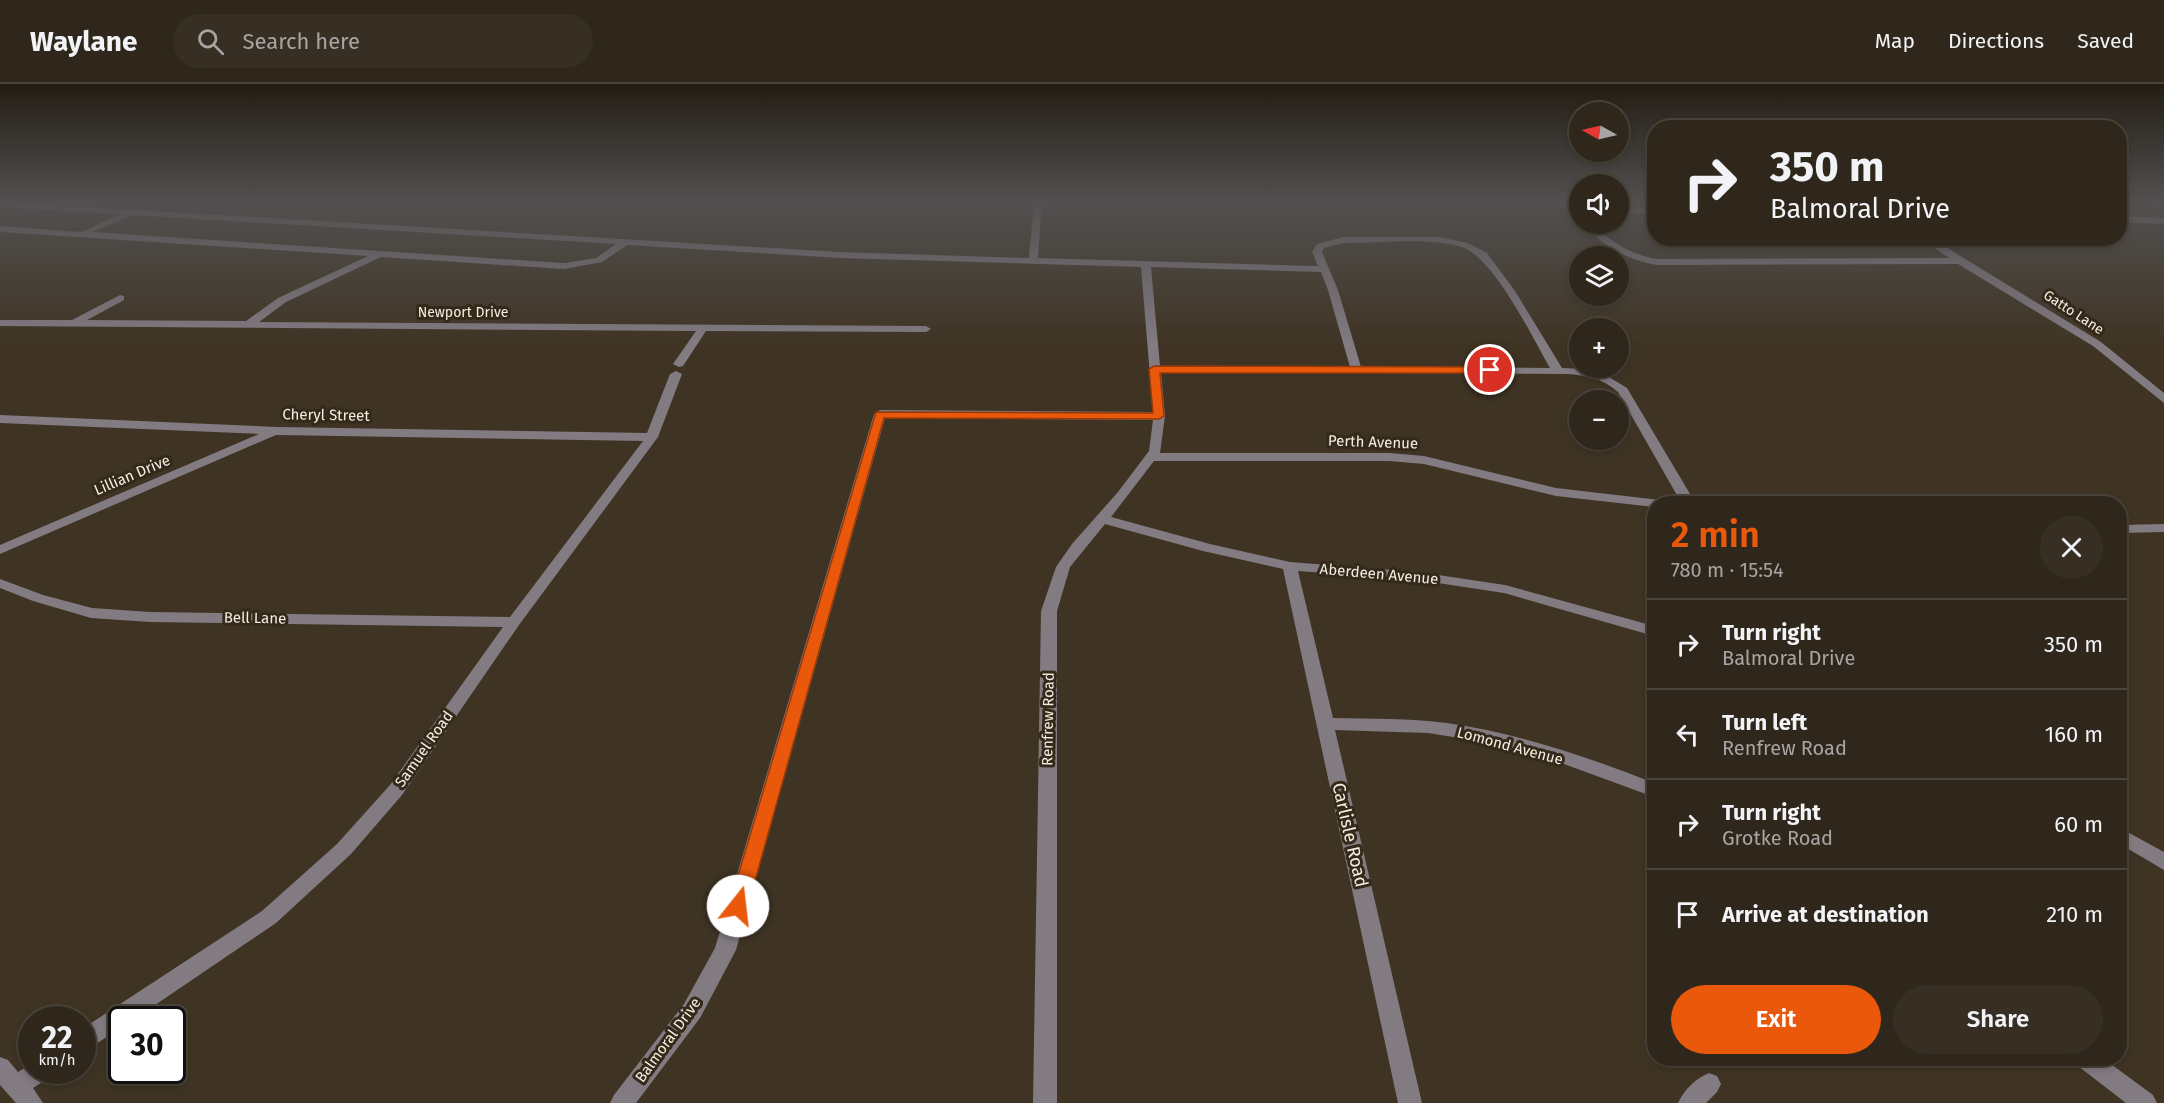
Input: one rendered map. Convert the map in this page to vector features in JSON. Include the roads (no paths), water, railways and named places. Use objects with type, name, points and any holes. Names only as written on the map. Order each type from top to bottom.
[{"type":"street","points":[[314,250],[564,266],[599,260],[614,250]]},
{"type":"street","points":[[750,250],[840,255],[1324,269]]},
{"type":"street","points":[[1033,261],[1034,250]]},
{"type":"street","points":[[1318,250],[1317,252],[1333,290],[1356,369]]},
{"type":"street","points":[[1476,250],[1484,255],[1510,291],[1558,370]]},
{"type":"street","points":[[1615,250],[1631,257],[1658,262],[1960,261]]},
{"type":"street","name":"Gatto Lane","points":[[1942,250],[2097,344],[2164,399]]},
{"type":"street","points":[[246,326],[282,300],[380,254]]},
{"type":"street","name":"Renfrew Road","points":[[1045,1103],[1049,610],[1063,567],[1155,451],[1159,416],[1146,264]]},
{"type":"street","points":[[74,324],[120,298]]},
{"type":"street","name":"Newport Drive","points":[[0,323],[926,329]]},
{"type":"street","name":"Samuel Road","points":[[96,1033],[269,917],[344,849],[396,790],[514,622],[652,437],[678,369],[703,328]]},
{"type":"street","points":[[1154,369],[1558,370],[1598,374],[1608,378],[1623,390],[1684,496]]},
{"type":"street","name":"Balmoral Drive","points":[[622,1103],[692,1011],[726,950],[880,414],[1159,416]]},
{"type":"street","name":"Cheryl Street","points":[[0,419],[277,431],[652,437]]},
{"type":"street","name":"Lillian Drive","points":[[0,550],[277,431]]},
{"type":"street","name":"Perth Avenue","points":[[1152,457],[1424,460],[1556,492],[1647,502]]},
{"type":"street","name":"Aberdeen Avenue","points":[[1102,519],[1208,548],[1290,566],[1418,576],[1505,589],[1647,629]]},
{"type":"street","points":[[2127,529],[2164,528]]},
{"type":"street","name":"Carlisle Road","points":[[1290,566],[1410,1103]]},
{"type":"street","name":"Bell Lane","points":[[0,583],[38,598],[91,613],[103,614],[150,617],[514,622]]},
{"type":"street","name":"Lomond Avenue","points":[[1325,724],[1402,726],[1461,731],[1587,766],[1647,787]]},
{"type":"street","points":[[2127,839],[2164,862]]},
{"type":"street","points":[[2095,1066],[2145,1103]]},
{"type":"street","points":[[0,1068],[24,1095]]},
{"type":"street","points":[[1690,1103],[1709,1084]]}]
